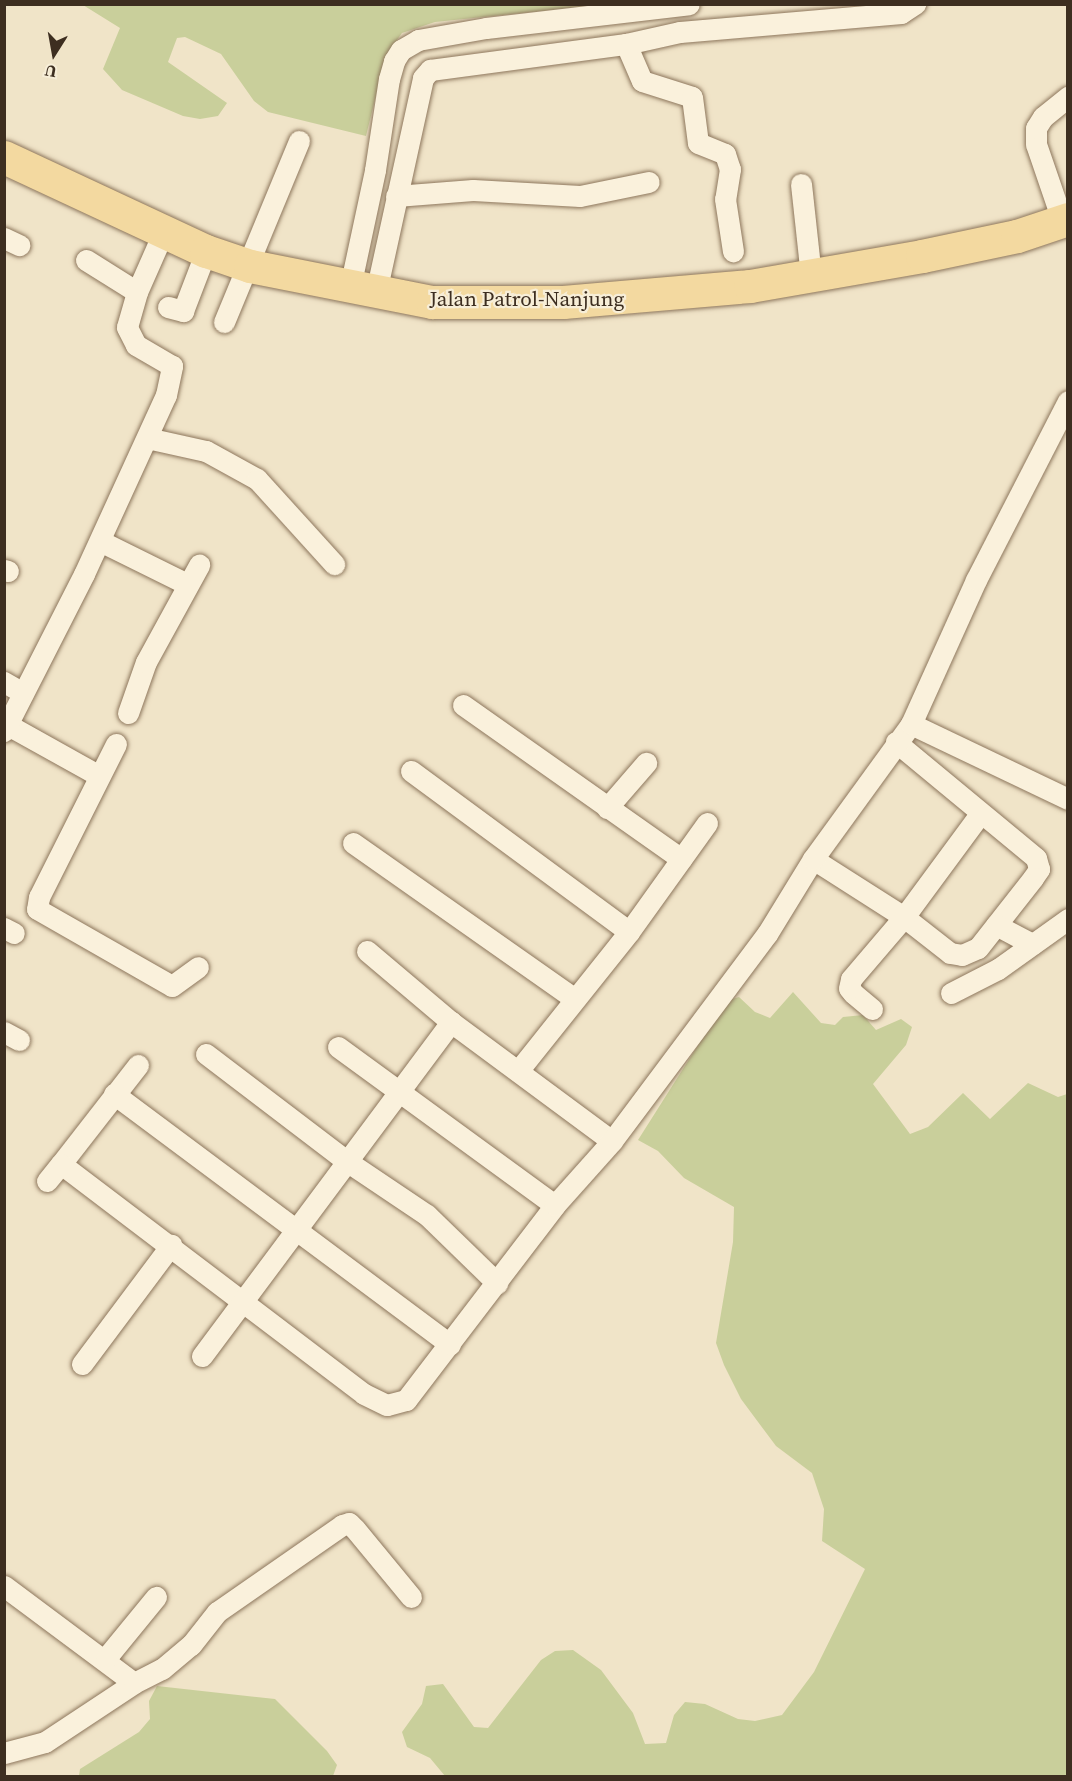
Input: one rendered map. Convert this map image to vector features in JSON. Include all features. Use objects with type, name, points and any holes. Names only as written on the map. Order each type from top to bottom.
[{"type":"main road","name":"Jalan Patrol-Nanjung","points":[[4,158],[163,234],[206,252],[250,266],[432,302],[563,302],[644,297],[811,276],[1017,236],[1065,219]]},
{"type":"street","points":[[363,289],[375,170],[389,79],[401,50],[418,40],[475,30],[688,4]]},
{"type":"street","points":[[363,289],[396,196],[426,73],[626,44],[680,32],[901,14],[915,4]]},
{"type":"street","points":[[626,44],[642,81],[692,97],[698,143],[725,154],[730,169],[725,199],[733,251]]},
{"type":"street","points":[[1065,219],[1036,144],[1036,128],[1043,117],[1068,98]]},
{"type":"street","points":[[224,322],[250,266],[299,141]]},
{"type":"street","points":[[396,196],[473,190],[580,196],[649,182]]},
{"type":"street","points":[[801,184],[811,276]]},
{"type":"street","points":[[98,775],[6,728],[100,541],[166,395],[172,366],[136,345],[127,327],[137,292],[163,234]]},
{"type":"street","points":[[168,307],[183,311],[206,252]]},
{"type":"street","points":[[86,260],[137,292]]},
{"type":"street","points":[[62,1164],[242,1298],[364,1394],[387,1405],[406,1401],[555,1205],[612,1141],[767,934],[813,859],[911,724],[976,580],[1068,401]]},
{"type":"street","points":[[147,438],[206,452],[257,479],[334,564]]},
{"type":"street","points":[[100,541],[191,591]]},
{"type":"street","points":[[128,713],[146,662],[191,591],[199,565]]},
{"type":"street","points":[[4,682],[23,693]]},
{"type":"street","points":[[463,705],[681,859]]},
{"type":"street","points":[[911,724],[1068,800]]},
{"type":"street","points":[[813,859],[904,917],[950,953],[962,955],[978,948],[1039,869],[1039,863],[896,742]]},
{"type":"street","points":[[116,744],[98,775],[39,897],[37,909],[172,986],[177,987],[198,967]]},
{"type":"street","points":[[607,808],[646,763]]},
{"type":"street","points":[[411,771],[630,932]]},
{"type":"street","points":[[872,1009],[849,988],[851,979],[904,917],[980,814]]},
{"type":"street","points":[[518,1071],[630,932],[707,823]]},
{"type":"street","points":[[353,843],[575,999]]},
{"type":"street","points":[[951,993],[998,969],[1068,919]]},
{"type":"street","points":[[996,925],[1032,944]]},
{"type":"street","points":[[367,951],[451,1022],[612,1141]]},
{"type":"street","points":[[202,1356],[242,1298],[296,1232],[451,1022]]},
{"type":"street","points":[[338,1047],[555,1205]]},
{"type":"street","points":[[206,1054],[348,1162],[428,1215],[497,1283]]},
{"type":"street","points":[[47,1181],[138,1065]]},
{"type":"street","points":[[114,1094],[296,1232],[374,1284],[450,1344]]},
{"type":"street","points":[[82,1364],[171,1245]]},
{"type":"street","points":[[4,1753],[45,1742],[134,1683],[162,1669],[191,1646],[217,1612],[248,1587],[342,1524],[349,1523],[355,1529],[411,1598]]},
{"type":"street","points":[[4,1586],[106,1658],[134,1683]]},
{"type":"street","points":[[106,1658],[156,1597]]},
{"type":"green space","points":[[83,5],[601,5],[435,22],[402,33],[386,55],[366,136],[268,112],[254,101],[221,54],[185,37],[177,38],[168,62],[227,103],[218,116],[200,119],[183,116],[122,90],[103,69],[120,28]]},
{"type":"green space","points":[[793,992],[821,1023],[835,1025],[843,1017],[863,1015],[876,1030],[901,1019],[912,1027],[906,1045],[873,1084],[910,1134],[928,1127],[963,1093],[990,1119],[1028,1083],[1058,1097],[1067,1094],[1067,1776],[445,1776],[430,1758],[407,1747],[402,1732],[422,1704],[426,1686],[443,1684],[474,1727],[488,1728],[541,1660],[555,1651],[573,1650],[601,1670],[633,1713],[645,1744],[666,1743],[674,1715],[685,1702],[705,1704],[738,1719],[755,1721],[782,1715],[814,1672],[865,1569],[822,1541],[824,1509],[812,1473],[776,1446],[741,1399],[716,1343],[733,1242],[734,1207],[684,1178],[658,1151],[638,1140],[726,1001],[739,997],[755,1012],[770,1018]]},
{"type":"green space","points":[[157,1686],[275,1699],[327,1751],[337,1765],[333,1776],[79,1776],[80,1769],[139,1732],[150,1719],[149,1701]]}]
